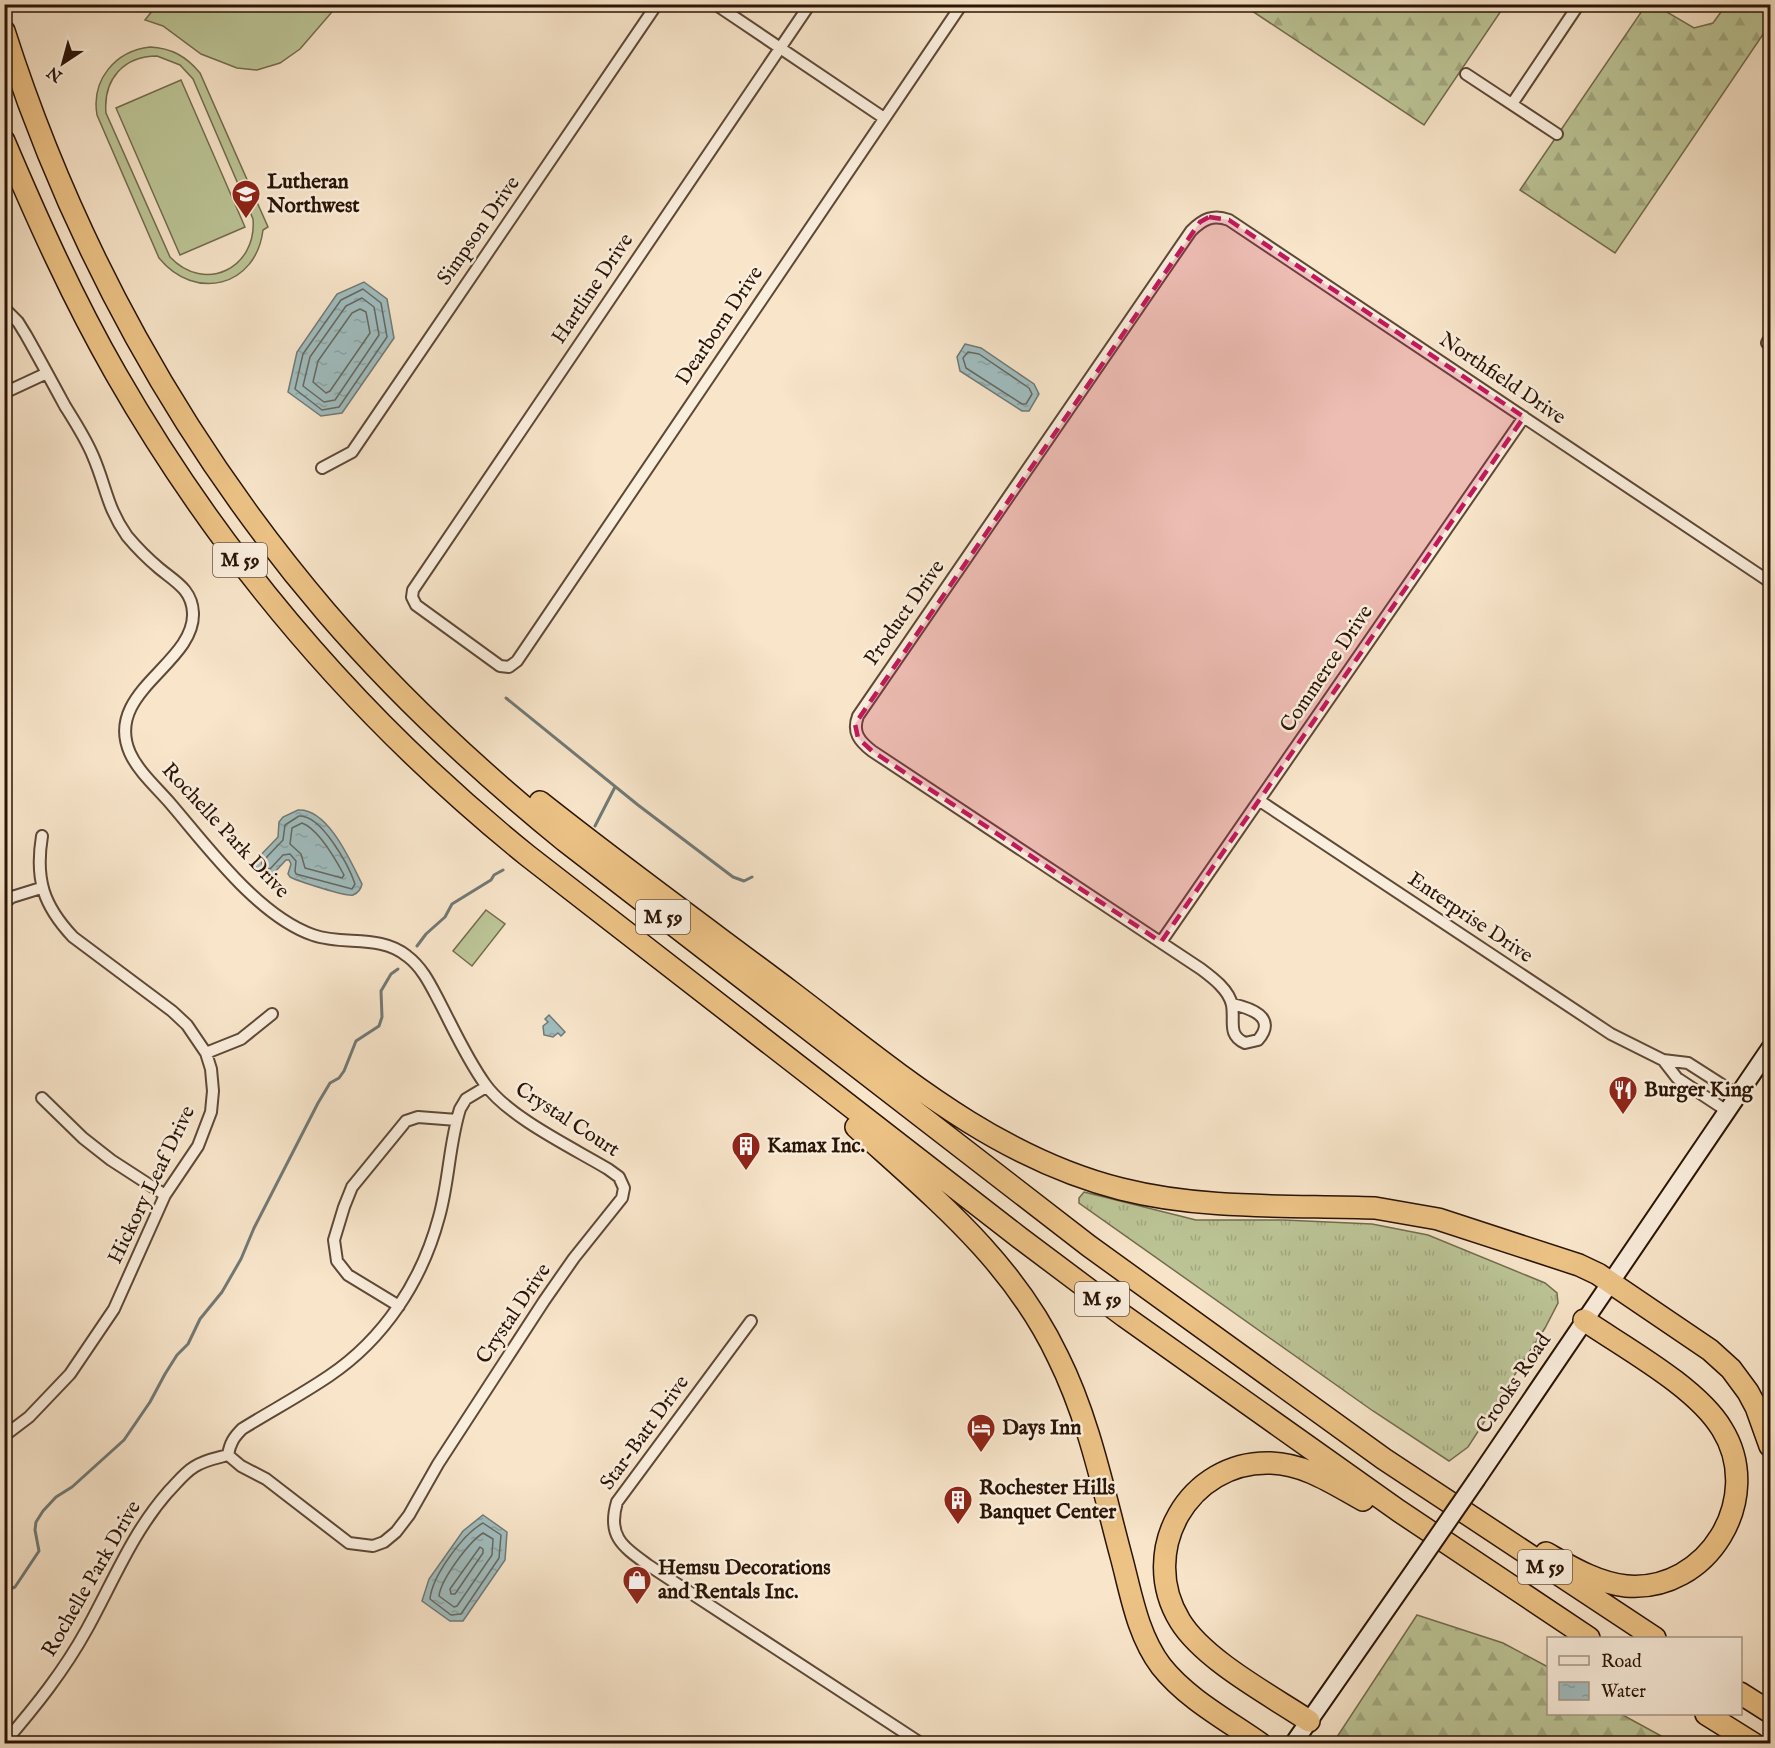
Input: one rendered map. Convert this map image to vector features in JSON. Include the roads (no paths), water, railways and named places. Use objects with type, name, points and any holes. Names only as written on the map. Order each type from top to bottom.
[{"type":"highway","name":"M 59","points":[[4,31],[50,158],[72,209],[114,297],[159,378],[220,474],[276,551],[326,612],[397,689],[462,753],[529,812],[1107,1260],[1287,1390],[1436,1493],[1653,1637]]},
{"type":"highway","name":"M 59","points":[[4,141],[37,219],[65,277],[133,403],[165,454],[226,543],[294,628],[375,717],[482,818],[1020,1238],[1245,1404],[1471,1560],[1587,1637]]},
{"type":"highway","points":[[397,689],[562,819],[937,1102],[986,1134],[1026,1155],[1095,1182],[1164,1198],[1248,1206],[1375,1208],[1419,1214],[1579,1265],[1610,1282],[1710,1350],[1731,1369],[1756,1407],[1770,1446]]},
{"type":"highway","points":[[743,1023],[955,1217],[989,1252],[1016,1286],[1048,1336],[1076,1399],[1101,1480],[1136,1613],[1154,1654],[1173,1679],[1186,1691],[1261,1743]]},
{"type":"highway","points":[[1436,1493],[1584,1574],[1625,1586],[1648,1585],[1673,1578],[1694,1566],[1713,1550],[1728,1527],[1736,1502],[1736,1463],[1723,1429],[1706,1408],[1684,1389],[1584,1320]]},
{"type":"highway","points":[[1309,1720],[1208,1652],[1196,1642],[1179,1620],[1165,1583],[1164,1558],[1169,1533],[1188,1499],[1207,1482],[1236,1467],[1260,1463],[1284,1464],[1311,1472],[1327,1480],[1471,1560]]},
{"type":"highway","points":[[1742,1694],[1770,1712]]},
{"type":"highway","points":[[1709,1715],[1754,1743]]},
{"type":"main road","name":"Crooks Road","points":[[1293,1743],[1477,1479],[1770,1048]]},
{"type":"street","name":"Simpson Drive","points":[[322,468],[352,452],[657,4]]},
{"type":"street","points":[[715,4],[884,118]]},
{"type":"street","name":"Hartline Drive","points":[[508,667],[500,666],[416,604],[412,597],[413,590],[810,4]]},
{"type":"street","name":"Dearborn Drive","points":[[508,667],[517,661],[962,4]]},
{"type":"street","points":[[1512,104],[1579,4]]},
{"type":"street","points":[[1466,74],[1557,134]]},
{"type":"street","name":"Northfield Drive","points":[[1209,217],[1229,220],[1770,582]]},
{"type":"street","name":"Product Drive","points":[[1209,217],[1191,231],[858,716],[855,724],[858,738],[872,751],[1201,969],[1221,985],[1232,1004]]},
{"type":"street","name":"Rochelle Park Drive","points":[[4,308],[18,322],[94,458],[104,493],[118,523],[144,555],[184,587],[192,606],[192,621],[186,638],[131,706],[125,734],[134,760],[214,854],[253,896],[277,916],[298,929],[322,938],[342,942],[384,944],[405,954],[414,962],[426,977],[486,1087]]},
{"type":"street","points":[[4,393],[46,374]]},
{"type":"street","name":"Commerce Drive","points":[[1161,942],[1524,417]]},
{"type":"street","name":"Enterprise Drive","points":[[1260,801],[1582,1017],[1663,1060],[1688,1063],[1738,1095]]},
{"type":"street","name":"Hickory Leaf Drive","points":[[4,1436],[50,1397],[83,1358],[114,1309],[165,1195],[198,1146],[212,1112],[213,1091],[206,1053],[187,1025],[172,1011],[73,937],[60,923],[41,888],[38,856],[42,836]]},
{"type":"street","points":[[4,903],[12,897],[41,888]]},
{"type":"street","points":[[206,1053],[241,1039],[272,1014]]},
{"type":"street","name":"Enterprise Drive","points":[[1663,1060],[1677,1078],[1727,1111]]},
{"type":"street","points":[[228,1455],[234,1437],[242,1429],[338,1369],[378,1334],[399,1306],[424,1262],[439,1217],[460,1109],[466,1100],[486,1087]]},
{"type":"street","name":"Crystal Court","points":[[486,1087],[515,1112],[619,1177],[624,1188]]},
{"type":"street","points":[[42,1098],[83,1138],[111,1160],[165,1195]]},
{"type":"street","points":[[399,1306],[348,1275],[341,1267],[335,1253],[336,1231],[352,1187],[406,1121],[418,1116],[457,1120]]},
{"type":"street","name":"Crystal Drive","points":[[228,1455],[241,1466],[266,1479],[349,1543],[373,1546],[384,1542],[396,1532],[409,1515],[438,1464],[550,1292],[622,1198],[624,1188]]},
{"type":"street","name":"Star-Batt Drive","points":[[751,1321],[617,1502],[612,1518],[614,1530],[620,1542],[648,1565],[922,1743]]},
{"type":"street","name":"Rochelle Park Drive","points":[[4,1743],[64,1668],[87,1630],[132,1543],[159,1502],[193,1467],[228,1455]]},
{"type":"water","points":[[364,282],[387,299],[394,338],[342,413],[321,416],[288,392],[297,352],[337,294]]},
{"type":"water","points":[[965,344],[981,348],[1034,384],[1039,394],[1029,411],[1022,411],[960,371],[957,357]]},
{"type":"water","points":[[298,810],[309,812],[319,818],[337,838],[362,884],[356,893],[341,894],[290,877],[288,874],[291,864],[289,860],[286,860],[272,875],[256,871],[255,861],[278,837],[279,822],[283,817]]},
{"type":"water","points":[[549,1015],[565,1032],[561,1036],[558,1033],[553,1037],[544,1035],[543,1026],[548,1022],[545,1019]]},
{"type":"water","points":[[483,1515],[507,1532],[505,1560],[463,1621],[450,1621],[422,1601],[429,1579],[463,1531]]},
{"type":"waterway","points":[[506,698],[638,805],[733,877],[744,881],[752,877]]},
{"type":"waterway","points":[[595,826],[615,787]]},
{"type":"waterway","points":[[417,946],[426,934],[445,917],[452,904],[503,870]]},
{"type":"waterway","points":[[4,1591],[15,1587],[39,1551],[35,1530],[36,1522],[43,1511],[56,1497],[72,1487],[124,1440],[150,1402],[177,1355],[188,1344],[200,1319],[222,1292],[241,1259],[254,1228],[318,1103],[330,1083],[339,1078],[344,1071],[356,1041],[379,1026],[382,1017],[381,991],[391,974],[398,969]]},
{"type":"place","name":"Lutheran Northwest","points":[[246,220]]},
{"type":"place","name":"Burger King","points":[[1623,1116]]},
{"type":"place","name":"Kamax Inc.","points":[[746,1172]]},
{"type":"place","name":"Days Inn","points":[[981,1454]]},
{"type":"place","name":"Rochester Hills Banquet Center","points":[[958,1526]]},
{"type":"place","name":"Hemsu Decorations and Rentals Inc.","points":[[637,1606]]}]
